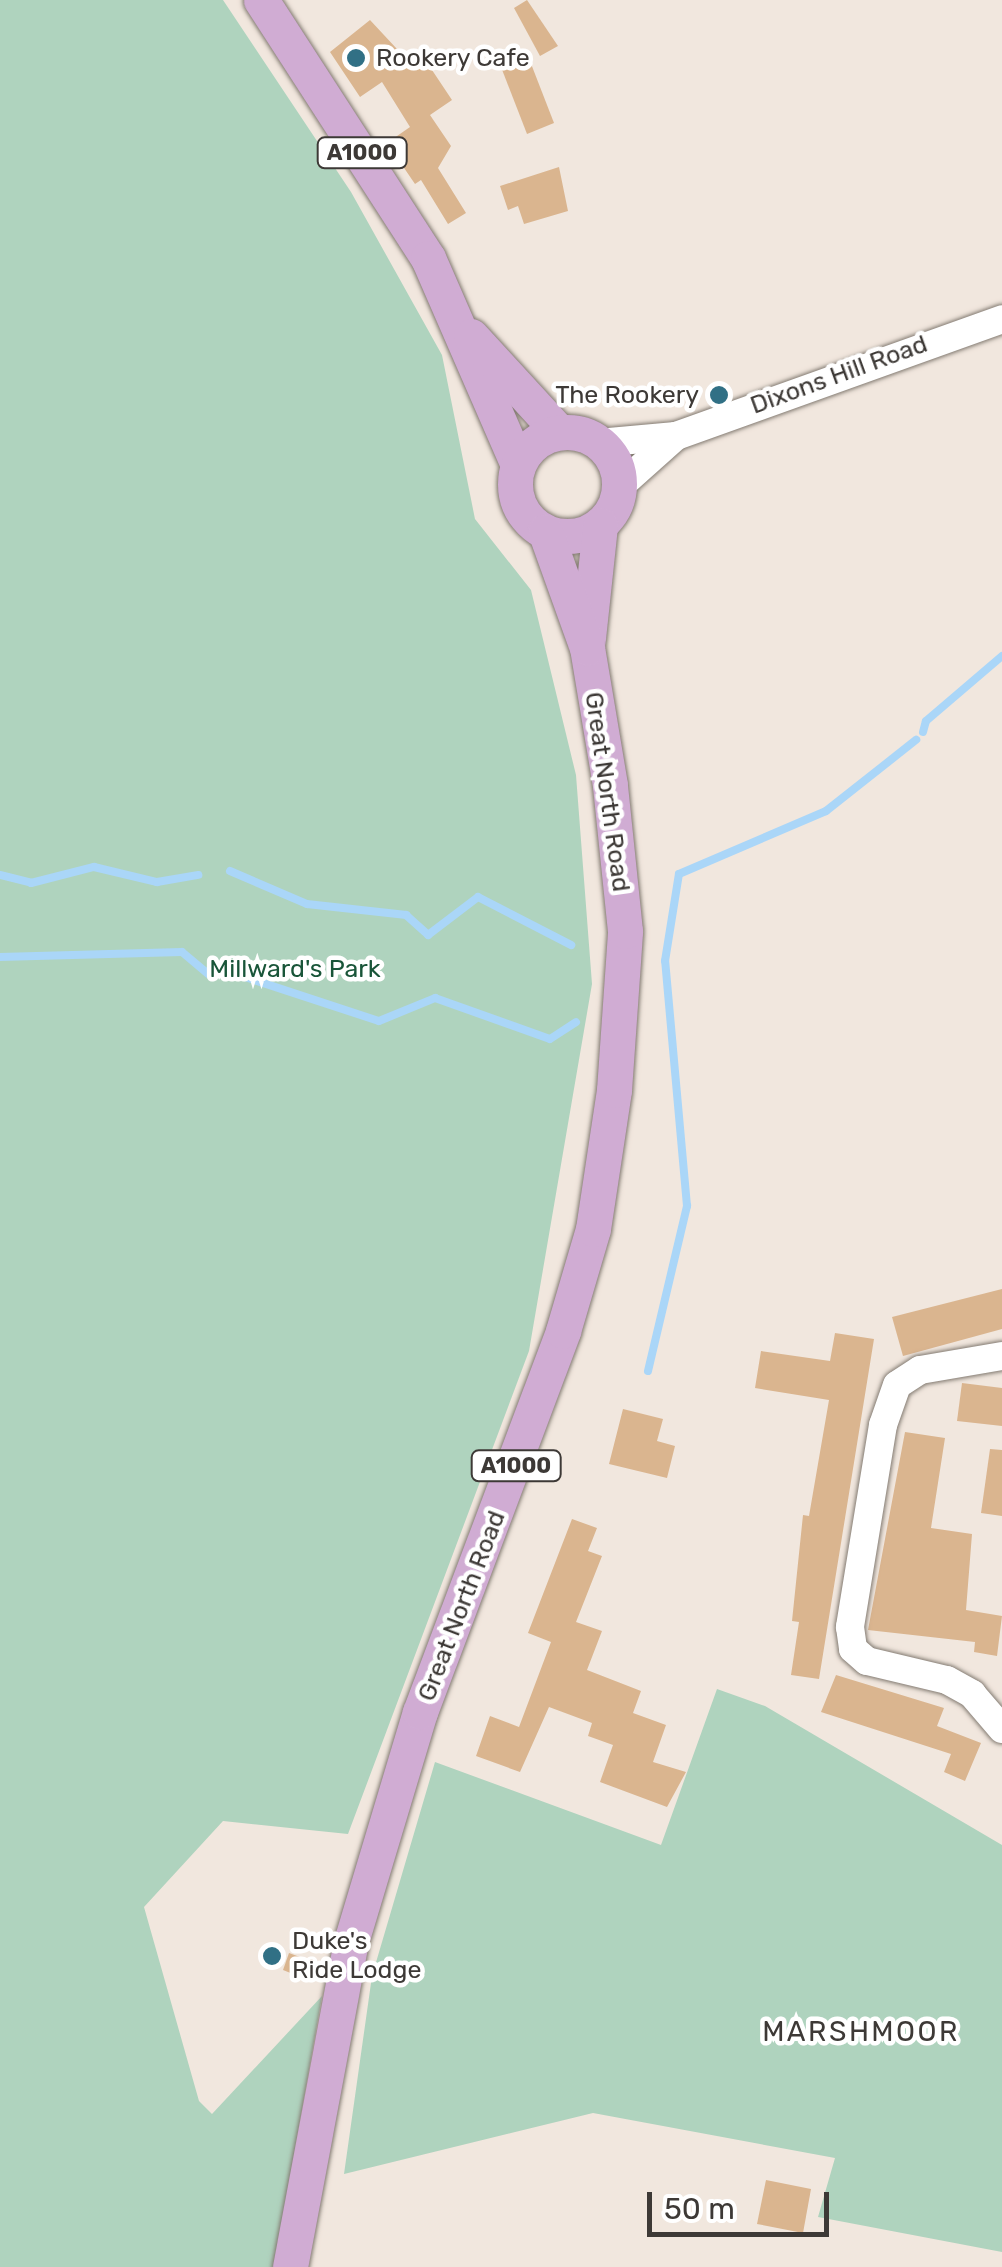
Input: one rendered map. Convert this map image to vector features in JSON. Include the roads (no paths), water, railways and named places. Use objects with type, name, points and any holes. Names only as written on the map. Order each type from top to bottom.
[{"type":"main road","name":"A1000","points":[[261,0],[428,258],[518,465]]},
{"type":"main road","name":"A1000","points":[[450,313],[559,432]]},
{"type":"main road","points":[[559,432],[598,443],[608,452],[619,487],[600,525],[564,536],[545,531],[519,503],[518,465],[540,439],[559,432]]},
{"type":"main road","name":"Great North Road","points":[[587,648],[600,525]]},
{"type":"main road","name":"Great North Road","points":[[290,2267],[350,1945],[383,1828],[552,1364],[593,1228],[614,1090],[625,930],[610,785],[587,648],[545,531]]},
{"type":"street","name":"Dixons Hill Road","points":[[598,443],[676,436],[1002,319]]},
{"type":"street","name":"Dixons Hill Road","points":[[619,487],[676,436]]},
{"type":"street","points":[[1002,1356],[938,1365],[897,1385],[884,1425],[850,1626],[853,1650],[867,1662],[947,1680],[972,1694],[1002,1729]]},
{"type":"waterway","points":[[923,732],[926,721],[1002,656]]},
{"type":"waterway","points":[[648,1371],[687,1206],[665,961],[679,874],[826,811],[916,740]]},
{"type":"waterway","points":[[0,875],[31,883],[94,867],[157,882],[198,875]]},
{"type":"waterway","points":[[230,871],[307,904],[406,915],[428,935],[478,897],[571,945]]},
{"type":"waterway","points":[[0,957],[182,952],[208,974]]},
{"type":"waterway","points":[[242,976],[379,1021],[435,998],[550,1039],[576,1022]]},
{"type":"place","name":"Rookery Cafe","points":[[356,58]]},
{"type":"place","name":"The Rookery","points":[[719,395]]},
{"type":"place","name":"Duke's Ride Lodge","points":[[272,1956]]},
{"type":"district","name":"MARSHMOOR","points":[[861,2032]]},
{"type":"park label","name":"Millward's Park","points":[[295,969]]}]
